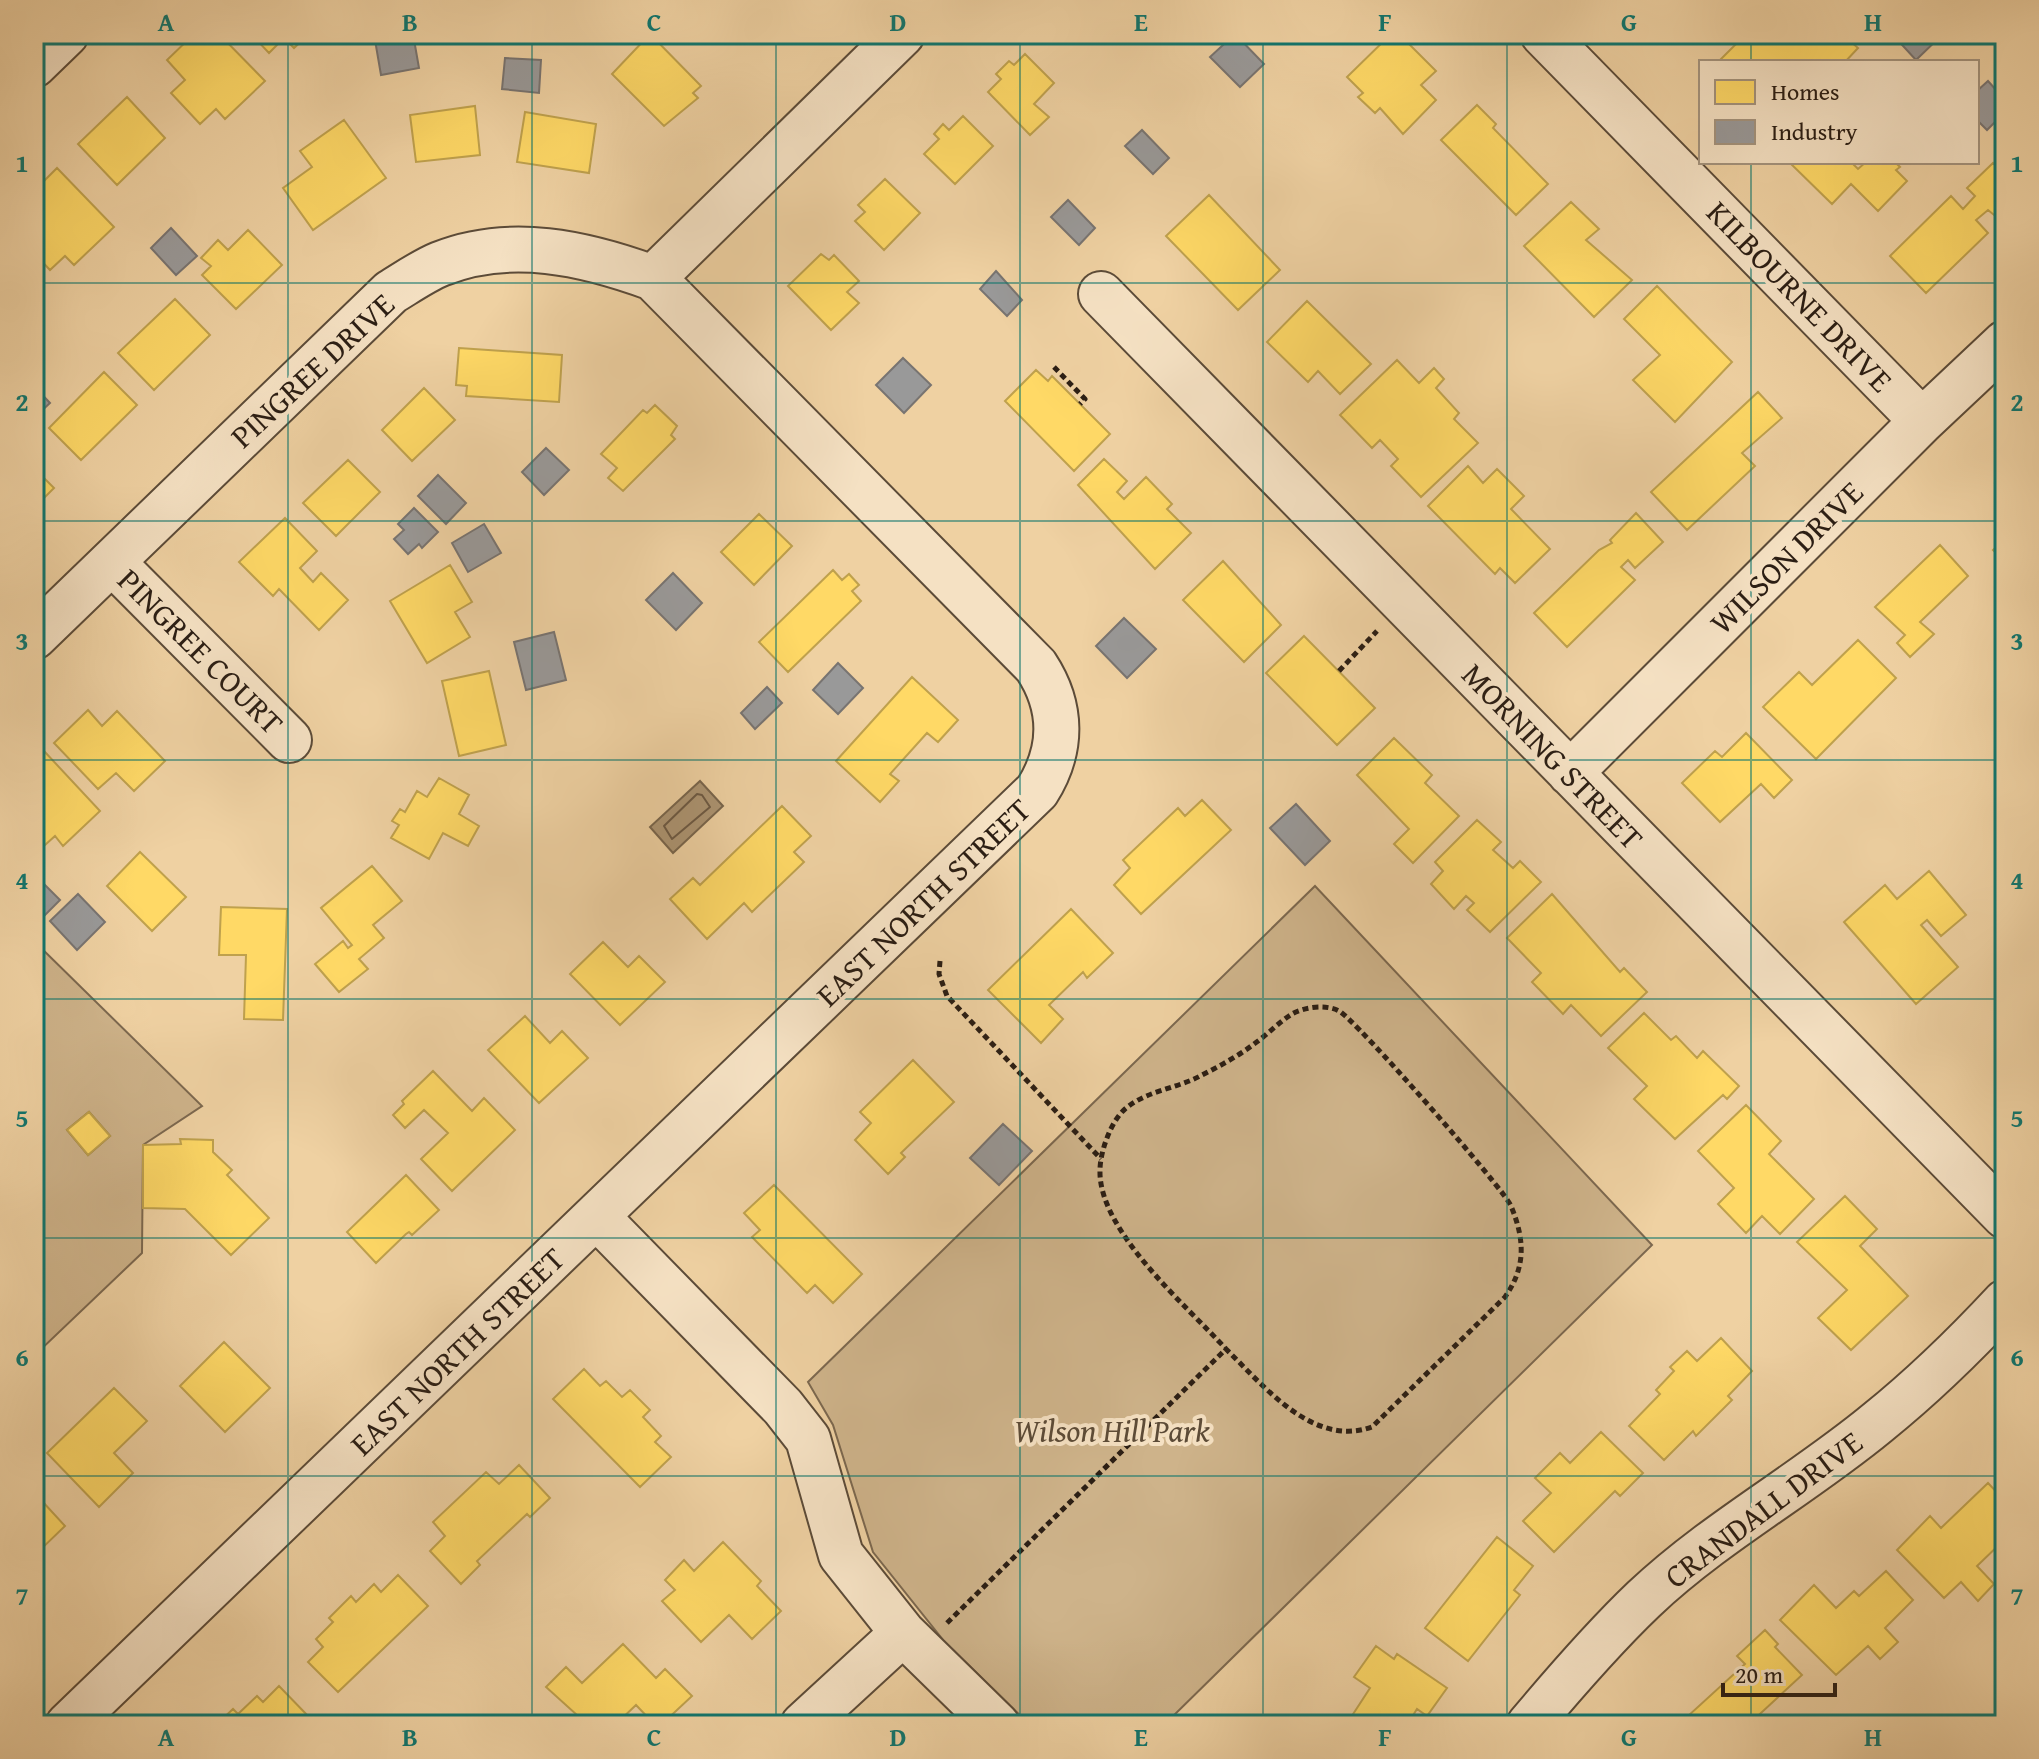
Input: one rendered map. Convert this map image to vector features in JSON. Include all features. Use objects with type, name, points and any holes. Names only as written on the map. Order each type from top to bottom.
[{"type":"street","points":[[34,65],[66,34]]},
{"type":"street","points":[[653,278],[902,34]]},
{"type":"street","name":"KILBOURNE DRIVE","points":[[1543,34],[1922,421]]},
{"type":"street","name":"PINGREE DRIVE","points":[[34,637],[391,292],[440,264],[489,253],[541,249],[595,258],[653,278]]},
{"type":"street","name":"EAST NORTH STREET","points":[[68,1725],[1037,791],[1050,771],[1057,748],[1054,705],[1049,686],[1036,666],[653,278]]},
{"type":"street","name":"MORNING STREET","points":[[1101,294],[2005,1216]]},
{"type":"street","name":"WILSON DRIVE","points":[[1570,773],[1922,421],[2005,343]]},
{"type":"street","name":"PINGREE COURT","points":[[112,562],[289,740]]},
{"type":"street","points":[[597,1217],[783,1407],[807,1438],[841,1555],[912,1641],[997,1725]]},
{"type":"street","name":"CRANDALL DRIVE","points":[[1529,1725],[1576,1669],[1646,1597],[1787,1487],[1876,1424],[1963,1347],[2005,1302]]},
{"type":"street","points":[[803,1725],[912,1641]]},
{"type":"path","points":[[1054,367],[1085,399],[1080,404]]},
{"type":"path","points":[[1339,671],[1404,603]]},
{"type":"path","points":[[940,961],[939,974],[947,996],[1101,1159]]},
{"type":"path","points":[[1318,1007],[1339,1010],[1371,1042],[1510,1203],[1521,1237],[1519,1277],[1505,1297],[1372,1427],[1351,1434],[1309,1422],[1274,1397],[1226,1349],[1136,1250],[1109,1213],[1099,1173],[1101,1159],[1122,1111],[1147,1096],[1200,1077],[1253,1045],[1294,1013],[1318,1007]]},
{"type":"path","points":[[912,1641],[1226,1349]]},
{"type":"green space","name":"Wilson Hill Park","points":[[1315,886],[1652,1245],[1164,1725],[1030,1725],[944,1641],[873,1552],[833,1425],[808,1382]]},
{"type":"green space","points":[[34,941],[202,1106],[143,1145],[142,1253],[34,1356]],"holes":[[[89,1112],[110,1136],[88,1155],[67,1130]]]},
{"type":"water","points":[[700,781],[723,806],[673,853],[650,827]]},
{"type":"building: Homes","points":[[194,34],[219,34],[265,81],[225,119],[216,109],[200,124],[171,93],[185,80],[167,60]]},
{"type":"building: Homes","points":[[251,34],[309,34],[294,48],[284,38],[269,53]]},
{"type":"building: Homes","points":[[650,34],[701,86],[693,93],[698,98],[664,126],[612,74]]},
{"type":"building: Homes","points":[[1391,34],[1399,34],[1436,71],[1421,85],[1436,100],[1403,134],[1380,108],[1375,113],[1358,97],[1363,93],[1347,77]]},
{"type":"building: Homes","points":[[1746,34],[1772,37],[1775,34],[1842,34],[1858,48],[1847,60],[1720,60]]},
{"type":"building: Homes","points":[[1025,54],[1054,83],[1034,104],[1049,117],[1030,135],[988,92],[1001,79],[996,74],[1009,61],[1014,65]]},
{"type":"building: Homes","points":[[127,97],[165,138],[117,185],[78,144]]},
{"type":"building: Homes","points":[[1477,105],[1496,124],[1493,128],[1548,184],[1516,215],[1441,140]]},
{"type":"building: Homes","points":[[475,106],[480,155],[416,162],[410,115]]},
{"type":"building: Homes","points":[[525,112],[596,124],[589,173],[517,162]]},
{"type":"building: Homes","points":[[963,116],[993,146],[955,184],[924,154],[939,139],[934,134],[943,124],[949,130]]},
{"type":"building: Homes","points":[[344,120],[386,178],[313,230],[283,188],[312,167],[300,151]]},
{"type":"building: Homes","points":[[1993,163],[2005,175],[2005,214],[1999,219],[1988,210],[1976,220],[1988,233],[1926,293],[1890,256],[1951,196],[1963,209],[1975,196],[1967,188]]},
{"type":"building: Homes","points":[[1791,164],[1853,164],[1858,169],[1864,164],[1897,164],[1900,167],[1896,170],[1907,181],[1878,211],[1851,184],[1832,204]]},
{"type":"building: Homes","points":[[57,168],[114,227],[74,265],[65,256],[50,270],[34,253],[34,191]]},
{"type":"building: Homes","points":[[885,179],[920,213],[884,250],[855,221],[865,212],[858,205]]},
{"type":"building: Homes","points":[[1209,195],[1280,270],[1238,310],[1166,236]]},
{"type":"building: Homes","points":[[1571,202],[1599,229],[1586,240],[1632,280],[1594,317],[1524,246]]},
{"type":"building: Homes","points":[[248,230],[282,265],[236,309],[202,275],[211,266],[201,258],[218,240],[228,250]]},
{"type":"building: Homes","points":[[821,254],[829,260],[834,255],[859,281],[847,292],[859,303],[831,330],[788,286]]},
{"type":"building: Homes","points":[[1657,286],[1732,362],[1675,422],[1633,380],[1660,355],[1624,319]]},
{"type":"building: Homes","points":[[175,299],[210,335],[154,390],[118,353]]},
{"type":"building: Homes","points":[[1307,301],[1371,364],[1340,394],[1318,371],[1308,382],[1267,342]]},
{"type":"building: Homes","points":[[1307,301],[1371,364],[1340,394],[1318,371],[1308,382],[1267,342]]},
{"type":"building: Homes","points":[[459,348],[562,355],[559,402],[466,396],[467,386],[456,385]]},
{"type":"building: Homes","points":[[1397,360],[1419,383],[1434,368],[1444,379],[1436,388],[1459,413],[1454,419],[1478,443],[1421,497],[1391,466],[1398,459],[1380,440],[1372,448],[1340,415]]},
{"type":"building: Homes","points":[[1036,370],[1048,381],[1052,376],[1110,434],[1074,471],[1005,401]]},
{"type":"building: Homes","points":[[104,372],[137,405],[81,460],[49,428]]},
{"type":"building: Homes","points":[[424,388],[455,420],[412,461],[382,430]]},
{"type":"building: Homes","points":[[1758,392],[1782,418],[1742,453],[1755,466],[1687,530],[1651,492]]},
{"type":"building: Homes","points":[[655,405],[677,426],[671,435],[675,439],[623,491],[608,478],[617,468],[601,454],[643,410],[647,413]]},
{"type":"building: Homes","points":[[1104,459],[1127,481],[1117,492],[1124,499],[1146,477],[1172,504],[1167,509],[1191,533],[1155,569],[1078,485]]},
{"type":"building: Homes","points":[[348,460],[380,492],[336,536],[303,503]]},
{"type":"building: Homes","points":[[1468,466],[1483,483],[1497,469],[1524,496],[1511,509],[1550,549],[1515,583],[1500,568],[1495,574],[1428,506]]},
{"type":"building: Homes","points":[[34,468],[54,488],[34,508]]},
{"type":"building: Homes","points":[[2005,473],[2005,494],[1995,483]]},
{"type":"building: Homes","points":[[1636,513],[1663,542],[1635,568],[1628,560],[1621,567],[1635,580],[1567,647],[1534,613],[1599,550],[1612,543],[1610,540]]},
{"type":"building: Homes","points":[[759,514],[792,546],[754,585],[721,552]]},
{"type":"building: Homes","points":[[285,518],[317,551],[300,568],[313,582],[321,573],[348,600],[319,630],[279,589],[273,596],[239,562]]},
{"type":"building: Homes","points":[[2005,539],[2005,562],[1993,550]]},
{"type":"building: Homes","points":[[1940,545],[1968,576],[1920,622],[1934,634],[1910,657],[1897,643],[1905,635],[1875,607]]},
{"type":"building: Homes","points":[[1223,561],[1281,625],[1244,662],[1183,600]]},
{"type":"building: Homes","points":[[450,565],[472,602],[455,612],[470,637],[427,663],[390,601]]},
{"type":"building: Homes","points":[[833,570],[842,580],[849,574],[859,585],[852,591],[861,601],[788,672],[759,642]]},
{"type":"building: Homes","points":[[1304,636],[1375,708],[1337,745],[1266,673]]},
{"type":"building: Homes","points":[[1858,640],[1896,678],[1816,759],[1763,707],[1799,672],[1812,685]]},
{"type":"building: Homes","points":[[489,671],[506,745],[459,756],[442,681]]},
{"type":"building: Homes","points":[[912,677],[958,720],[938,742],[927,733],[890,774],[899,781],[880,802],[836,761]]},
{"type":"building: Homes","points":[[88,710],[102,726],[117,711],[165,761],[134,791],[116,773],[98,789],[54,743]]},
{"type":"building: Homes","points":[[1746,733],[1792,780],[1774,798],[1761,784],[1720,822],[1682,783],[1715,751],[1722,757]]},
{"type":"building: Homes","points":[[1394,738],[1432,775],[1425,783],[1459,816],[1413,863],[1394,844],[1409,829],[1357,775]]},
{"type":"building: Homes","points":[[44,751],[100,811],[63,846],[55,836],[35,854],[34,760]]},
{"type":"building: Homes","points":[[439,778],[469,795],[459,814],[479,826],[468,846],[443,833],[429,859],[391,838],[399,825],[392,821],[400,809],[405,812],[417,791],[427,797]]},
{"type":"building: Homes","points":[[1202,800],[1231,830],[1141,914],[1114,885],[1130,868],[1123,860],[1178,808],[1185,816]]},
{"type":"building: Homes","points":[[782,806],[811,836],[794,852],[804,862],[752,912],[744,903],[707,939],[670,899],[693,878],[700,885]]},
{"type":"building: Homes","points":[[1477,820],[1501,842],[1493,850],[1513,868],[1520,861],[1541,882],[1490,932],[1467,910],[1474,903],[1466,896],[1454,909],[1431,884],[1443,871],[1435,862]]},
{"type":"building: Homes","points":[[140,852],[186,897],[152,931],[107,886]]},
{"type":"building: Homes","points":[[372,866],[402,901],[373,925],[384,938],[359,959],[368,969],[339,992],[315,964],[343,941],[348,948],[352,945],[321,908]]},
{"type":"building: Homes","points":[[1929,871],[1966,915],[1941,936],[1927,920],[1921,925],[1958,967],[1916,1004],[1844,922],[1885,885],[1897,899]]},
{"type":"building: Homes","points":[[1552,894],[1620,972],[1624,968],[1647,992],[1601,1036],[1571,1005],[1563,1014],[1532,982],[1541,973],[1507,938]]},
{"type":"building: Homes","points":[[221,907],[287,909],[283,1020],[244,1019],[246,955],[219,955]]},
{"type":"building: Homes","points":[[1071,909],[1113,953],[1087,978],[1083,972],[1049,1005],[1063,1019],[1041,1043],[988,990]]},
{"type":"building: Homes","points":[[603,942],[628,967],[639,956],[665,982],[620,1025],[570,974]]},
{"type":"building: Homes","points":[[1644,1013],[1671,1040],[1676,1036],[1697,1058],[1703,1051],[1739,1086],[1727,1099],[1723,1095],[1675,1139],[1634,1099],[1647,1086],[1608,1048]]},
{"type":"building: Homes","points":[[525,1016],[550,1043],[562,1031],[588,1058],[539,1103],[488,1050]]},
{"type":"building: Homes","points":[[913,1060],[954,1102],[901,1153],[905,1157],[888,1174],[855,1140],[871,1123],[860,1112]]},
{"type":"building: Homes","points":[[433,1071],[472,1111],[484,1098],[515,1130],[452,1191],[421,1159],[448,1133],[424,1110],[405,1128],[393,1115],[404,1104],[402,1101]]},
{"type":"building: Homes","points":[[1746,1105],[1781,1141],[1769,1154],[1814,1199],[1780,1234],[1762,1216],[1746,1233],[1718,1204],[1734,1188],[1698,1151]]},
{"type":"building: Homes","points":[[89,1112],[110,1136],[88,1155],[67,1130]]},
{"type":"building: Homes","points":[[180,1139],[213,1140],[213,1152],[232,1170],[227,1175],[269,1218],[231,1255],[185,1209],[143,1208],[143,1145],[181,1144]]},
{"type":"building: Homes","points":[[406,1175],[439,1210],[412,1235],[409,1232],[406,1234],[376,1263],[347,1232]]},
{"type":"building: Homes","points":[[774,1185],[862,1274],[833,1303],[815,1285],[807,1293],[752,1237],[760,1230],[744,1213]]},
{"type":"building: Homes","points":[[1845,1196],[1877,1229],[1860,1246],[1908,1296],[1851,1350],[1818,1318],[1847,1290],[1797,1242]]},
{"type":"building: Homes","points":[[1721,1338],[1752,1371],[1728,1396],[1732,1400],[1696,1436],[1693,1431],[1664,1460],[1629,1426],[1660,1394],[1656,1390],[1674,1371],[1670,1367],[1687,1351],[1697,1361]]},
{"type":"building: Homes","points":[[224,1342],[270,1388],[225,1432],[180,1386]]},
{"type":"building: Homes","points":[[584,1369],[600,1386],[606,1381],[622,1397],[630,1390],[650,1410],[643,1417],[661,1436],[655,1442],[671,1457],[640,1487],[553,1399]]},
{"type":"building: Homes","points":[[114,1388],[147,1421],[114,1453],[133,1473],[99,1507],[47,1453]]},
{"type":"building: Homes","points":[[1601,1432],[1643,1473],[1620,1496],[1615,1491],[1554,1552],[1523,1521],[1551,1493],[1535,1478],[1560,1453],[1570,1463]]},
{"type":"building: Homes","points":[[519,1465],[550,1498],[530,1517],[527,1514],[477,1561],[480,1565],[461,1584],[430,1551],[445,1536],[433,1522],[486,1472],[499,1484]]},
{"type":"building: Homes","points":[[1988,1483],[2005,1501],[2005,1539],[1977,1566],[1994,1584],[1978,1601],[1961,1582],[1944,1598],[1897,1550],[1930,1516],[1941,1528]]},
{"type":"building: Homes","points":[[42,1501],[65,1526],[34,1556],[34,1504],[36,1506]]},
{"type":"building: Homes","points":[[1497,1537],[1533,1566],[1514,1590],[1520,1595],[1468,1661],[1425,1628]]},
{"type":"building: Homes","points":[[723,1542],[761,1581],[757,1586],[781,1611],[752,1639],[729,1615],[701,1642],[662,1601],[675,1590],[665,1580],[684,1560],[694,1571]]},
{"type":"building: Homes","points":[[1886,1571],[1913,1600],[1885,1628],[1898,1642],[1880,1659],[1868,1646],[1836,1675],[1780,1620],[1814,1585],[1836,1608],[1854,1591],[1859,1596]]},
{"type":"building: Homes","points":[[398,1575],[428,1606],[338,1692],[308,1662],[323,1647],[316,1639],[333,1622],[329,1618],[351,1596],[356,1602],[374,1584],[381,1592]]},
{"type":"building: Homes","points":[[1765,1630],[1778,1644],[1775,1647],[1802,1675],[1748,1725],[1696,1725],[1688,1716],[1745,1664],[1737,1656]]},
{"type":"building: Homes","points":[[623,1644],[656,1678],[665,1669],[692,1696],[661,1725],[655,1725],[636,1705],[615,1725],[588,1725],[546,1687],[566,1667],[582,1683]]},
{"type":"building: Homes","points":[[1376,1646],[1394,1659],[1397,1654],[1447,1688],[1427,1716],[1417,1709],[1407,1725],[1346,1725],[1370,1688],[1354,1677]]},
{"type":"building: Homes","points":[[279,1686],[309,1717],[300,1725],[216,1725],[233,1709],[238,1714],[257,1696],[263,1702]]},
{"type":"building: Industry","points":[[413,34],[419,68],[381,75],[375,40]]},
{"type":"building: Industry","points":[[1235,34],[1264,64],[1240,87],[1210,57]]},
{"type":"building: Industry","points":[[1892,34],[1943,34],[1916,60]]},
{"type":"building: Industry","points":[[505,58],[541,60],[539,93],[502,89]]},
{"type":"building: Industry","points":[[1988,81],[2005,100],[2005,112],[1987,130],[1979,122],[1979,89]]},
{"type":"building: Industry","points":[[1142,130],[1169,158],[1153,174],[1125,146]]},
{"type":"building: Industry","points":[[1068,200],[1095,228],[1079,245],[1051,217]]},
{"type":"building: Industry","points":[[171,228],[197,256],[176,275],[151,248]]},
{"type":"building: Industry","points":[[996,271],[1022,300],[1007,316],[980,289]]},
{"type":"building: Industry","points":[[903,358],[931,385],[904,413],[876,385]]},
{"type":"building: Industry","points":[[34,386],[50,403],[34,418]]},
{"type":"building: Industry","points":[[546,448],[569,470],[544,495],[522,472]]},
{"type":"building: Industry","points":[[438,475],[466,503],[446,524],[418,496]]},
{"type":"building: Industry","points":[[414,508],[438,532],[422,548],[419,544],[408,554],[394,539],[404,530],[398,524]]},
{"type":"building: Industry","points":[[484,524],[501,553],[468,572],[452,543]]},
{"type":"building: Industry","points":[[673,573],[702,603],[676,630],[646,600]]},
{"type":"building: Industry","points":[[1124,618],[1156,649],[1127,678],[1096,646]]},
{"type":"building: Industry","points":[[554,632],[566,680],[526,690],[514,642]]},
{"type":"building: Industry","points":[[838,663],[863,688],[838,714],[813,690]]},
{"type":"building: Industry","points":[[767,687],[782,703],[755,729],[741,713]]},
{"type":"building: Industry","points":[[1296,804],[1330,841],[1305,865],[1270,828]]},
{"type":"building: Industry","points":[[34,874],[60,900],[40,920],[34,914]]},
{"type":"building: Industry","points":[[78,894],[105,922],[77,950],[50,921]]},
{"type":"building: Industry","points":[[1003,1124],[1032,1151],[999,1185],[970,1158]]}]
